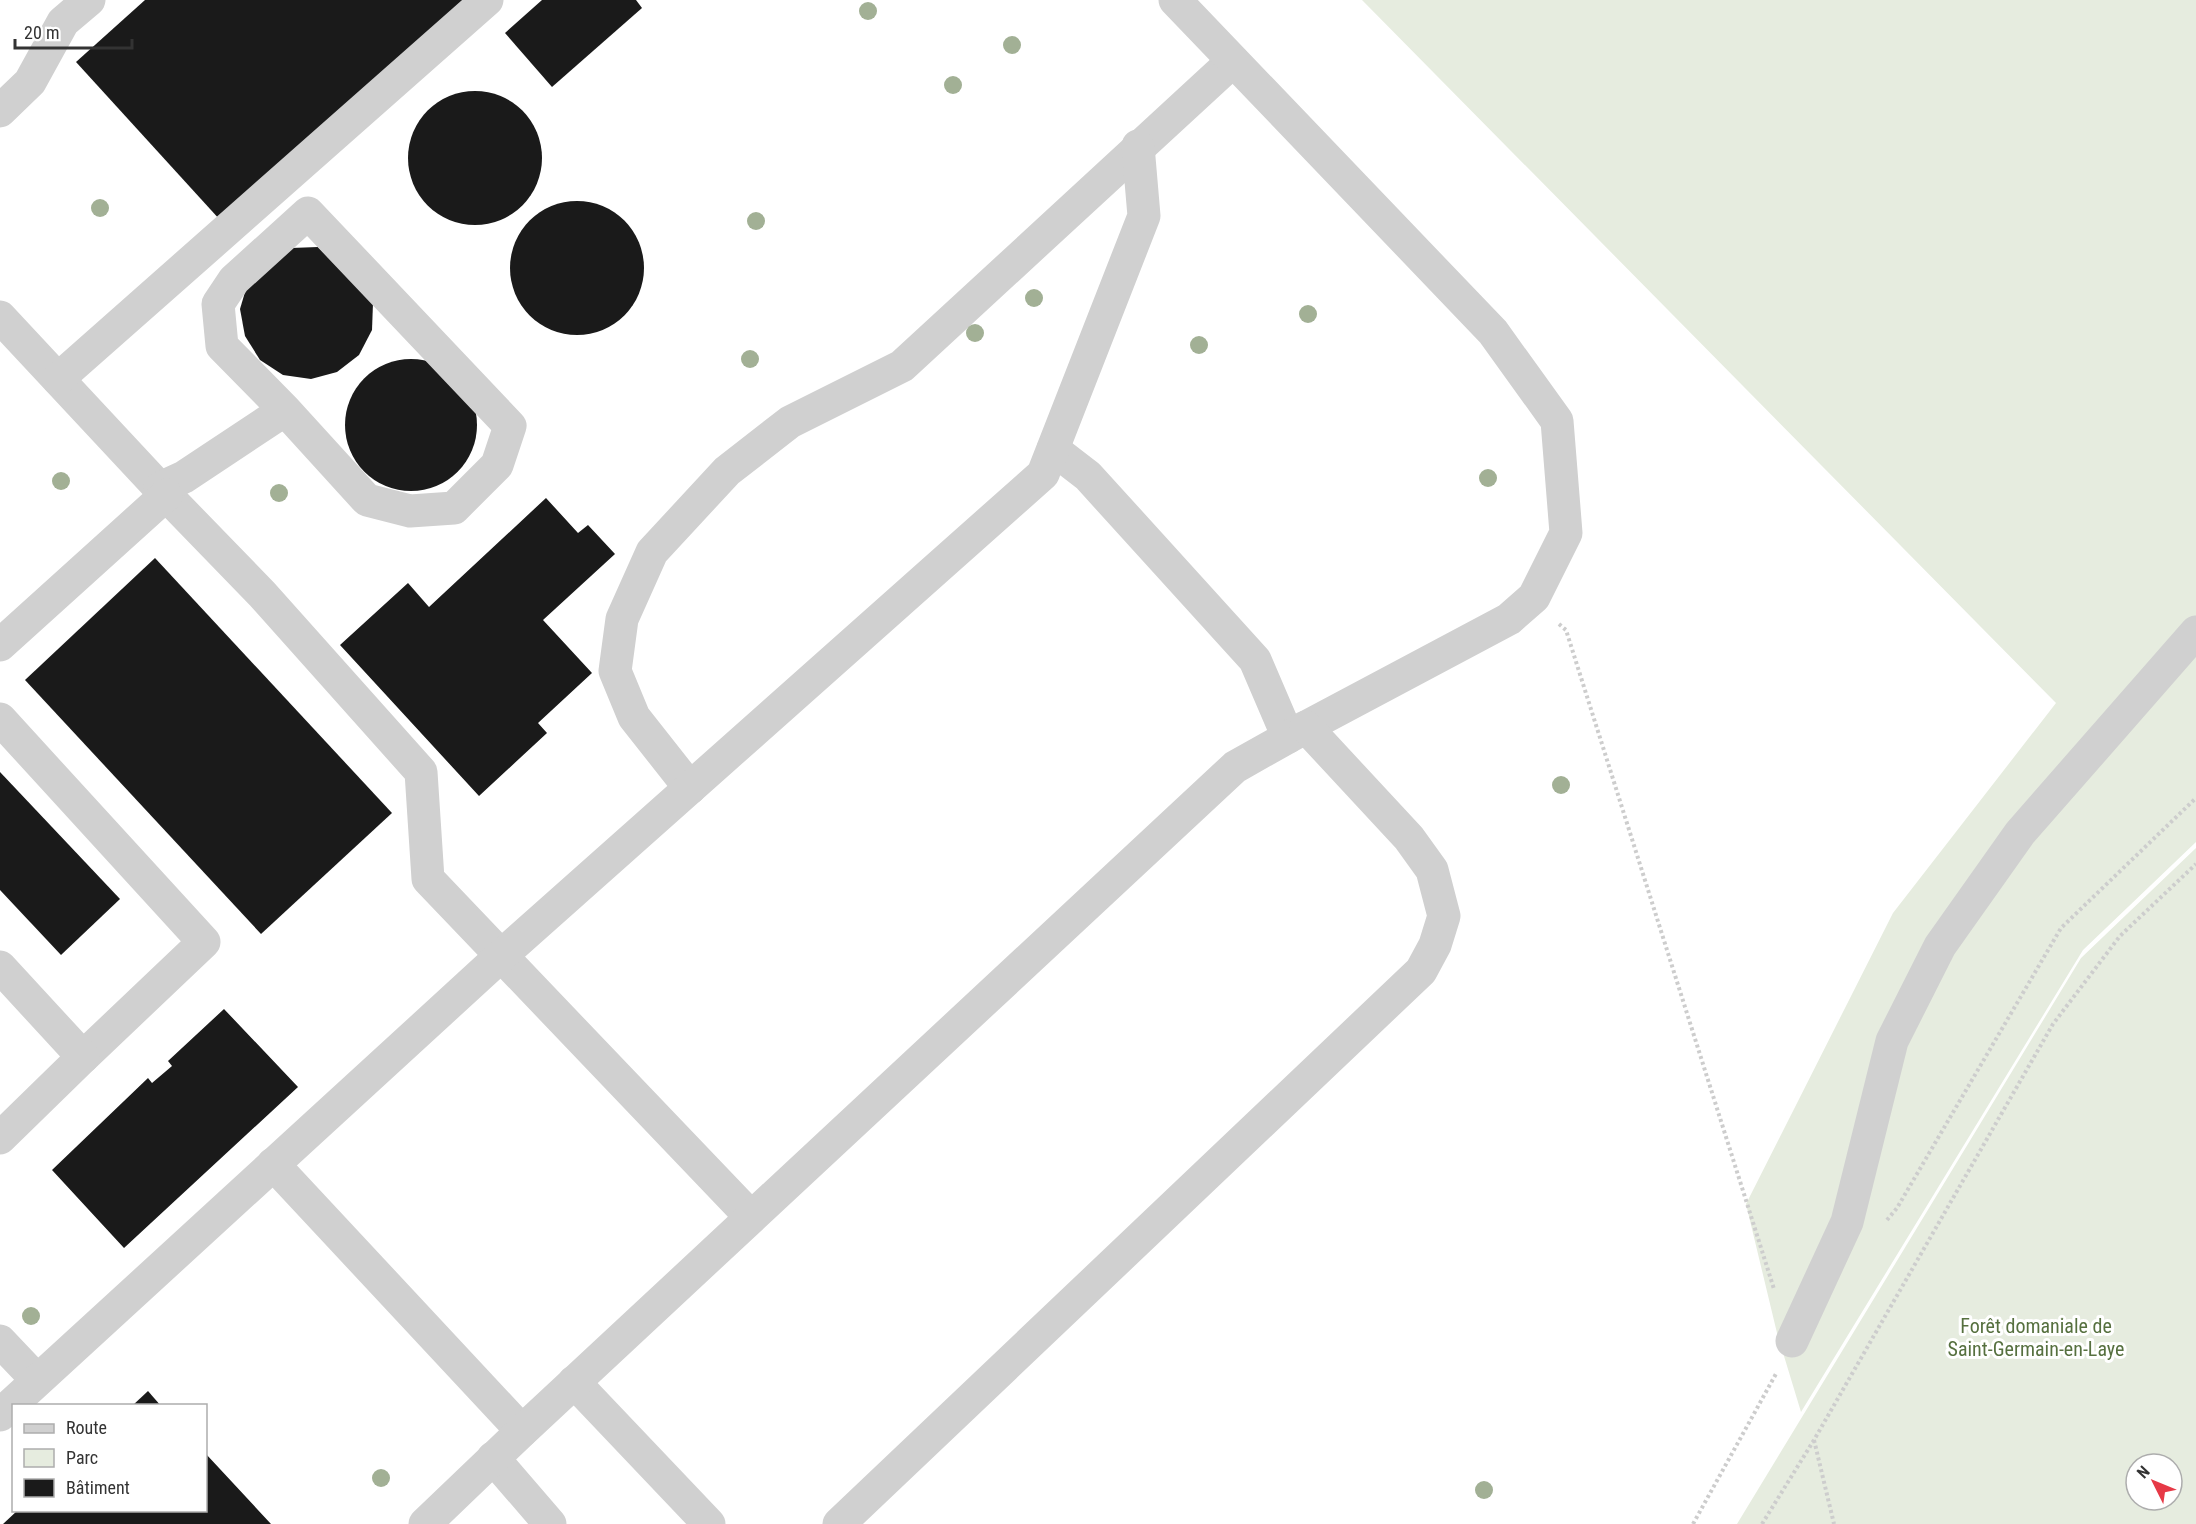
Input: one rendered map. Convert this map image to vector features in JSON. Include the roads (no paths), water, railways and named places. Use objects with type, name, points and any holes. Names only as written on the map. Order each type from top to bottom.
[{"type":"street","points":[[0,111],[30,82],[63,22],[88,0]]},
{"type":"street","points":[[58,379],[487,0]]},
{"type":"street","points":[[425,1524],[1235,767],[1509,619],[1534,597],[1566,533],[1557,421],[1493,332],[1175,0]]},
{"type":"street","points":[[690,788],[634,717],[615,671],[622,620],[652,552],[727,471],[790,422],[902,366],[1138,146],[1233,61]]},
{"type":"street","points":[[0,1415],[502,955],[1043,474],[1144,216],[1138,146]]},
{"type":"street","points":[[308,213],[510,426],[498,465],[454,508],[410,511],[367,500],[285,410],[222,346],[218,304],[234,280],[308,213]]},
{"type":"street","points":[[0,317],[163,492],[262,594],[421,772],[428,879],[751,1217]]},
{"type":"street","points":[[0,645],[163,492],[285,410]]},
{"type":"street","points":[[839,1524],[1421,971],[1435,945],[1444,916],[1432,870],[1410,838],[1324,748],[1297,732],[1255,660],[1089,476],[1053,449]]},
{"type":"street","points":[[1791,1341],[1847,1222],[1892,1041],[1940,946],[2020,833],[2196,632]]},
{"type":"street","points":[[0,720],[204,942],[0,1138]]},
{"type":"street","points":[[0,967],[83,1057]]},
{"type":"street","points":[[273,1164],[522,1431]]},
{"type":"street","points":[[0,1341],[37,1380]]},
{"type":"street","points":[[574,1383],[709,1524]]},
{"type":"street","points":[[493,1458],[550,1524]]},
{"type":"park label","name":"Forêt domaniale de Saint-Germain-en-Laye","points":[[2036,1338]]}]
